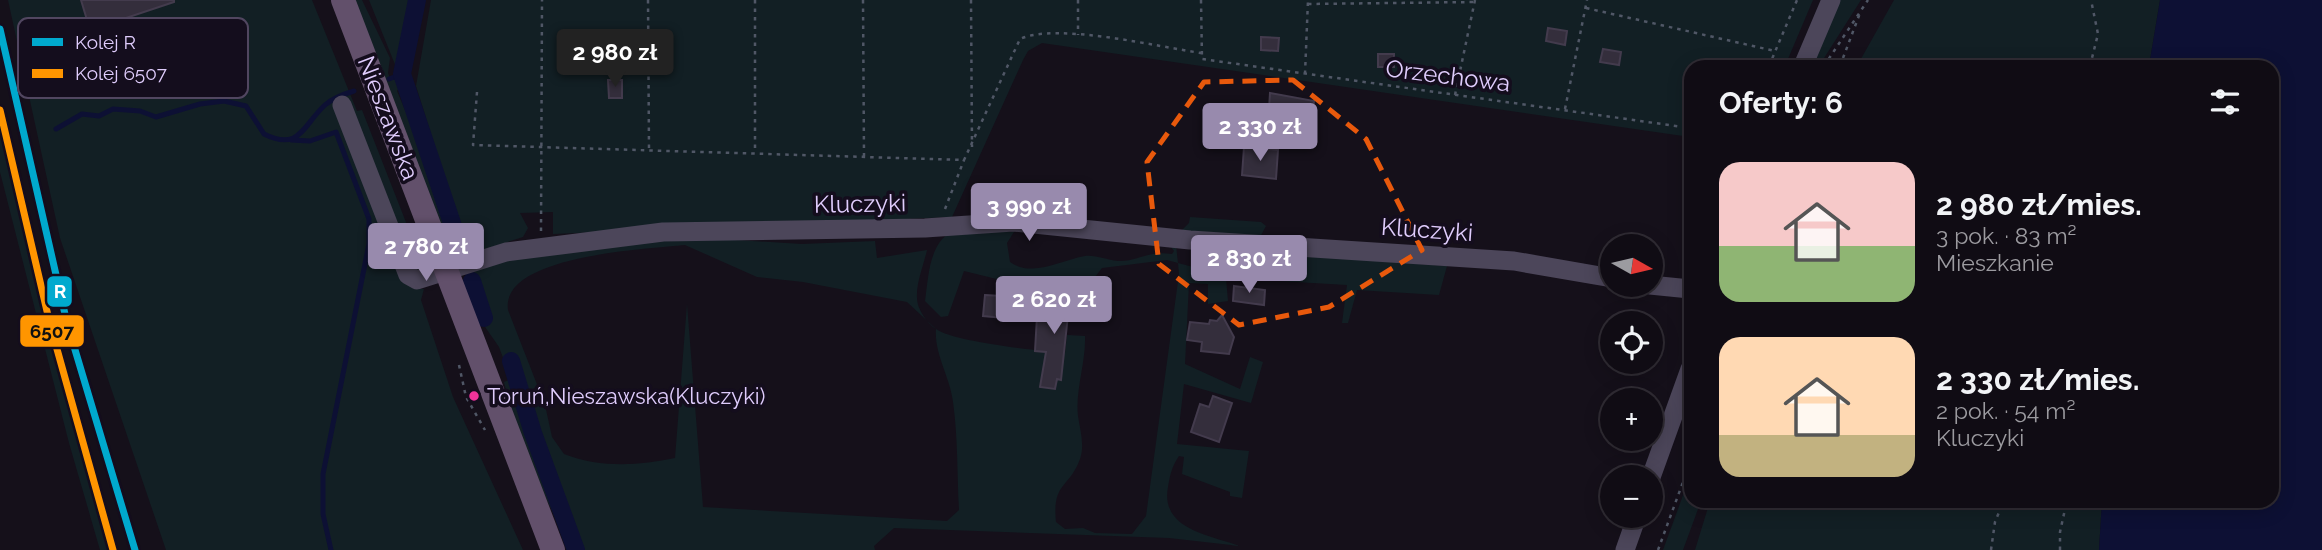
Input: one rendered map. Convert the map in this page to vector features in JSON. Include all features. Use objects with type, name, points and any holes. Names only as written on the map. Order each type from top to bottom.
[{"type":"main road","name":"Nieszawska","points":[[343,0],[553,550]]},
{"type":"street","points":[[1806,60],[1831,0]]},
{"type":"street","name":"Kluczyki","points":[[342,105],[408,275],[421,280],[446,270],[544,245],[663,232],[938,227],[1013,222],[1189,240],[1514,261],[1600,276]]},
{"type":"street","points":[[1663,288],[1684,289]]},
{"type":"street","points":[[1670,289],[1684,299]]},
{"type":"street","points":[[1655,465],[1684,386]]},
{"type":"street","points":[[1625,550],[1633,528]]},
{"type":"path","points":[[542,0],[543,147],[539,212],[544,245]]},
{"type":"path","points":[[648,0],[649,150]]},
{"type":"path","points":[[755,0],[755,153]]},
{"type":"path","points":[[863,0],[864,156]]},
{"type":"path","points":[[971,0],[972,148]]},
{"type":"path","points":[[1077,0],[1078,35]]},
{"type":"path","points":[[938,227],[964,160],[972,148],[1020,39],[1032,33],[1078,35],[1201,52],[1201,0]]},
{"type":"path","points":[[1565,109],[1587,0]]},
{"type":"path","points":[[1771,60],[1797,0]]},
{"type":"path","points":[[1828,60],[1866,0]]},
{"type":"path","points":[[2091,0],[2098,34],[2092,60]]},
{"type":"path","points":[[1305,75],[1308,2],[1475,1],[1455,95]]},
{"type":"path","points":[[1842,60],[1862,6]]},
{"type":"path","points":[[1586,8],[1775,51]]},
{"type":"path","name":"Orzechowa","points":[[1201,52],[1202,59],[1684,127]]},
{"type":"path","points":[[477,92],[473,145],[964,160]]},
{"type":"path","points":[[1246,142],[1284,146]]},
{"type":"path","points":[[1658,550],[1684,480]]},
{"type":"path","points":[[1990,550],[2001,508]]},
{"type":"path","points":[[2060,550],[2060,532],[2065,508]]},
{"type":"highlighted area","points":[[1293,80],[1366,139],[1422,250],[1329,307],[1239,325],[1159,264],[1147,162],[1204,82]]},
{"type":"shaded area","points":[[8,0],[312,0],[357,111],[362,110],[420,258],[417,266],[420,270],[414,288],[424,289],[421,300],[453,397],[523,550],[166,550],[60,238],[29,98],[248,98],[248,18],[18,18],[18,46]]},
{"type":"shaded area","points":[[350,0],[362,0],[390,58],[388,73],[391,80],[399,77],[401,85],[397,91],[405,110],[413,112],[447,215],[450,214],[441,184],[446,182],[416,86],[431,0],[1813,0],[1788,60],[1684,60],[1684,136],[1042,43],[1028,51],[1023,60],[952,217],[553,234],[553,212],[520,213],[528,228],[523,237],[464,256],[451,252]]},
{"type":"shaded area","points":[[369,0],[415,0],[396,67]]},
{"type":"shaded area","points":[[1837,0],[1861,0],[1823,60],[1809,60]]},
{"type":"shaded area","points":[[1894,0],[2160,0],[2150,60],[1860,60]]},
{"type":"shaded area","points":[[2160,0],[2322,0],[2322,550],[2099,550],[2102,508],[2279,508],[2279,60],[2150,60]]},
{"type":"shaded area","points":[[0,103],[96,488],[115,550],[100,550],[69,443],[0,172]]},
{"type":"shaded area","points":[[1190,217],[1261,222],[1266,226],[1259,239],[1180,232],[1189,223]]},
{"type":"shaded area","points":[[960,229],[1022,232],[1014,232],[1007,243],[1010,262],[1028,268],[1085,256],[1118,261],[1163,253],[1172,254],[1174,251],[1169,244],[1176,245],[1178,263],[1167,260],[1102,268],[1088,286],[1084,302],[1038,299],[1038,289],[964,271],[948,316],[941,317],[925,301],[932,258],[942,239]]},
{"type":"shaded area","points":[[689,237],[802,244],[875,241],[877,258],[927,250],[919,280],[917,302],[927,321],[907,302],[803,282],[757,277],[685,245],[611,253],[551,266],[527,277],[512,292],[508,310],[545,405],[552,437],[564,454],[605,464],[647,463],[675,458],[687,304],[703,507],[947,521],[959,510],[957,442],[951,393],[937,347],[936,329],[978,342],[1065,353],[1067,335],[1085,336],[1077,406],[1081,454],[1076,469],[1059,492],[1055,509],[1056,522],[1065,529],[1083,528],[1095,533],[1132,534],[1146,516],[1179,274],[1178,263],[1193,267],[1195,259],[1211,249],[1447,266],[1439,295],[1357,290],[1348,323],[1342,323],[1347,285],[1226,278],[1228,301],[1208,304],[1208,284],[1189,283],[1185,364],[1240,389],[1250,357],[1263,362],[1251,403],[1184,384],[1177,444],[1249,451],[1242,498],[1230,496],[1230,492],[1182,474],[1184,457],[1179,456],[1168,487],[1168,501],[1179,521],[1189,528],[1240,546],[1169,538],[894,528],[874,546],[875,550],[571,550],[520,445],[504,382],[511,379],[499,347],[474,311],[462,284],[471,272],[494,261]]},
{"type":"shaded area","points":[[1684,492],[1684,508],[1698,508],[1683,550],[1663,550]]},
{"type":"shaded area","points":[[1708,508],[2102,508],[2099,550],[1695,550]]},
{"type":"building","points":[[81,0],[174,0],[126,18],[86,18]]},
{"type":"building","points":[[1548,28],[1567,31],[1565,45],[1546,41]]},
{"type":"building","points":[[1261,37],[1279,38],[1278,51],[1261,50]]},
{"type":"building","points":[[1603,49],[1621,52],[1619,65],[1600,62]]},
{"type":"building","points":[[1378,54],[1394,54],[1394,67],[1378,67]]},
{"type":"building","points":[[608,80],[622,80],[622,98],[609,98]]},
{"type":"building","points":[[1270,93],[1314,101],[1313,114],[1269,109]]},
{"type":"building","points":[[1244,147],[1278,150],[1276,179],[1242,175]]},
{"type":"building","points":[[1234,286],[1265,290],[1264,305],[1233,301]]},
{"type":"building","points":[[985,295],[1006,299],[1004,318],[983,316]]},
{"type":"building","points":[[1038,299],[1084,302],[1082,317],[1068,315],[1061,380],[1057,379],[1055,389],[1040,387],[1046,352],[1035,351]]},
{"type":"building","points":[[1222,315],[1234,337],[1229,354],[1201,351],[1202,342],[1187,340],[1190,322],[1209,324],[1210,320],[1217,321]]},
{"type":"building","points":[[1213,396],[1232,403],[1219,442],[1191,432],[1200,404],[1209,407]]},
{"type":"waterway","points":[[417,0],[402,74],[455,232]]},
{"type":"waterway","points":[[389,79],[402,74]]},
{"type":"waterway","points":[[56,129],[82,114],[99,116],[113,109],[140,111],[156,117],[200,104],[224,101],[246,106],[264,134],[286,140],[300,134],[328,103],[354,91]]},
{"type":"waterway","points":[[291,140],[310,141],[336,132],[369,219],[369,244],[323,474],[323,514],[331,550]]},
{"type":"waterway","points":[[472,281],[484,318]]},
{"type":"waterway","points":[[511,361],[533,433],[576,550]]},
{"type":"rail line","name":"R","points":[[0,29],[67,323],[135,550]]},
{"type":"rail line","name":"6507","points":[[0,110],[50,324],[113,550]]},
{"type":"place","name":"Toruń,Nieszawska(Kluczyki)","points":[[474,396]]}]
